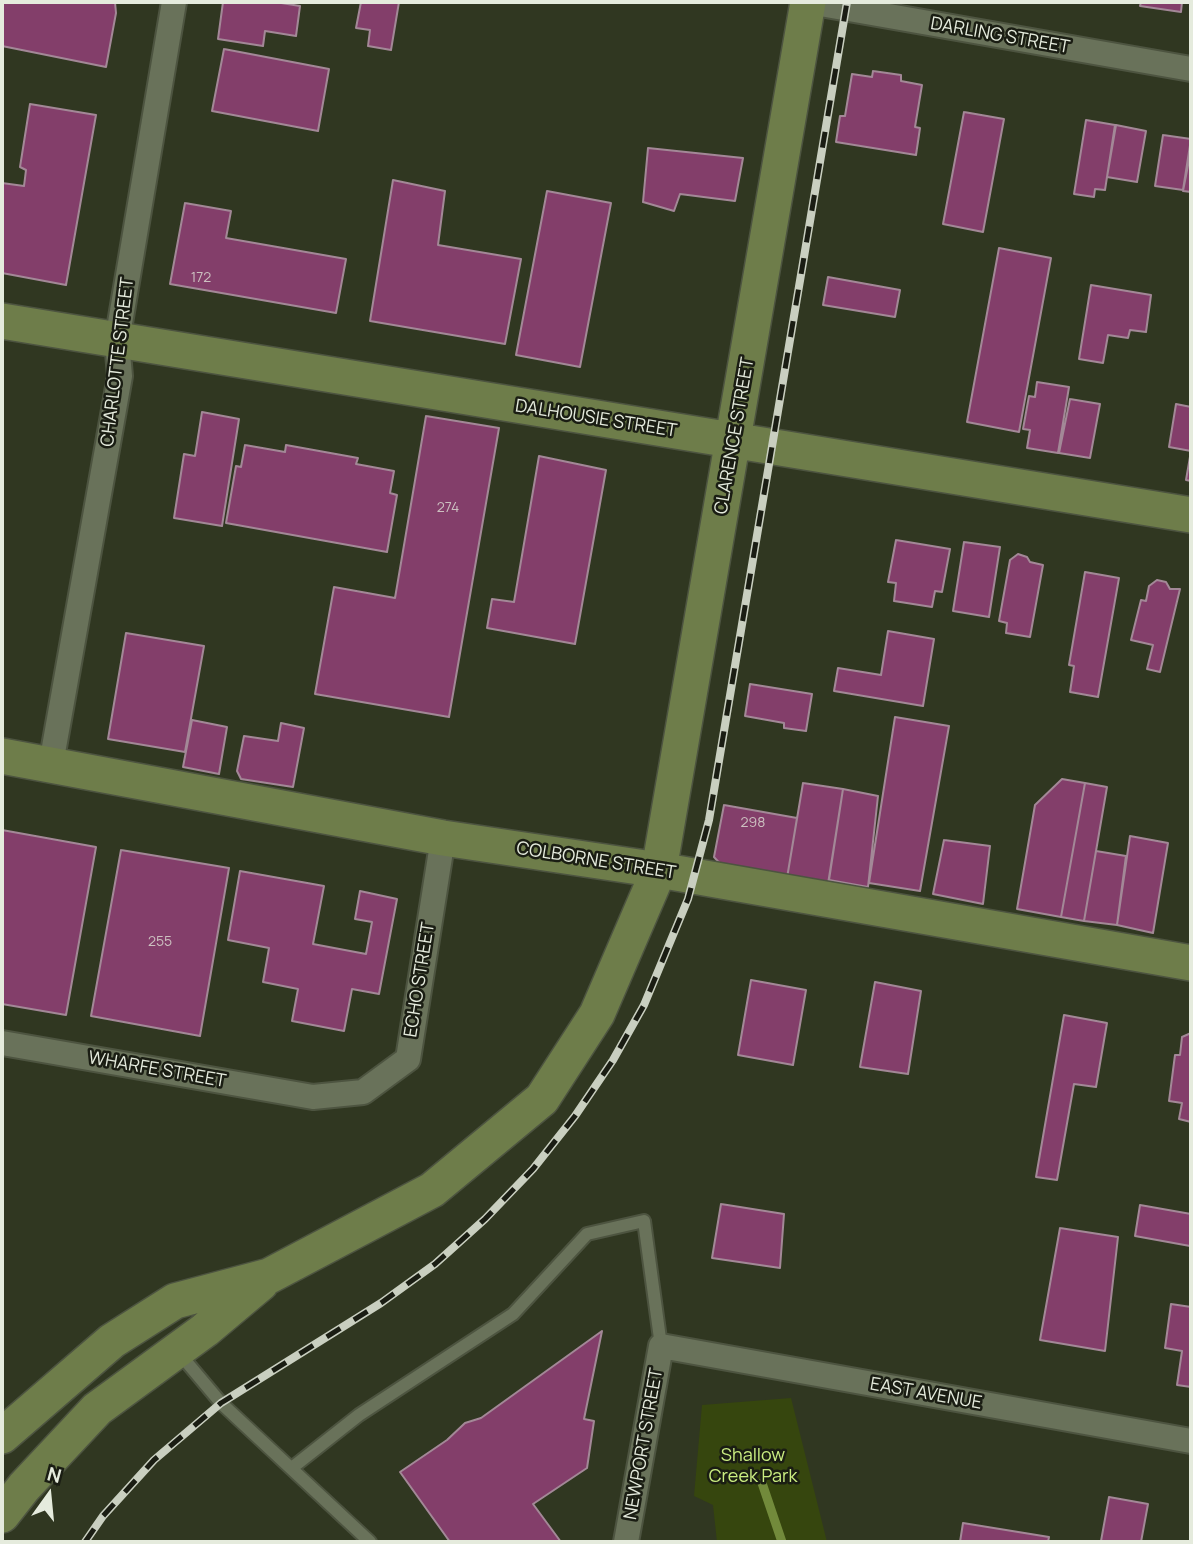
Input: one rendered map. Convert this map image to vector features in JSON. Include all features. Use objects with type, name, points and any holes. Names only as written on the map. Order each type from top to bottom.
[{"type":"main road","name":"CLARENCE STREET","points":[[269,1276],[432,1191],[542,1099],[597,1014],[659,870],[808,2]]},
{"type":"main road","name":"DALHOUSIE STREET","points":[[2,321],[1191,515]]},
{"type":"main road","name":"COLBORNE STREET","points":[[2,756],[443,838],[659,870],[1191,963]]},
{"type":"main road","points":[[2,1515],[24,1487],[97,1409],[177,1350],[269,1276]]},
{"type":"main road","points":[[2,1436],[112,1341],[175,1301],[269,1276]]},
{"type":"street","name":"CHARLOTTE STREET","points":[[51,764],[120,376],[117,341],[174,2]]},
{"type":"street","name":"DARLING STREET","points":[[808,2],[1191,69]]},
{"type":"street","name":"ECHO STREET","points":[[313,1097],[363,1092],[408,1059],[443,838]]},
{"type":"street","name":"WHARFE STREET","points":[[2,1043],[313,1097]]},
{"type":"street","name":"EAST AVENUE","points":[[661,1346],[1191,1441]]},
{"type":"street","name":"NEWPORT STREET","points":[[626,1542],[661,1346]]},
{"type":"lane","points":[[293,1467],[359,1415],[513,1314],[587,1234],[644,1222],[661,1346]]},
{"type":"lane","points":[[177,1350],[221,1403],[293,1467],[370,1542]]},
{"type":"green space","name":"Shallow Creek Park","points":[[791,1398],[827,1542],[717,1542],[713,1505],[694,1496],[702,1405]]},
{"type":"building","points":[[2,2],[115,2],[116,13],[106,67],[2,46]]},
{"type":"building","points":[[223,2],[275,2],[300,6],[296,36],[265,31],[263,46],[218,39]]},
{"type":"building","points":[[361,2],[399,2],[391,50],[368,46],[370,30],[356,28]]},
{"type":"building","points":[[1141,2],[1182,2],[1181,12],[1140,6]]},
{"type":"building","points":[[224,49],[329,69],[318,131],[212,111]]},
{"type":"building","points":[[873,71],[901,75],[901,81],[922,85],[915,127],[920,128],[916,155],[836,142],[840,116],[845,116],[852,74],[872,77]]},
{"type":"building","points":[[30,104],[96,115],[66,285],[2,273],[2,183],[24,186],[26,170],[20,167]]},
{"type":"building","points":[[964,112],[1004,119],[983,232],[943,224]]},
{"type":"building","points":[[1086,120],[1115,125],[1105,190],[1095,189],[1094,197],[1074,194]]},
{"type":"building","points":[[1116,125],[1146,131],[1137,182],[1107,177]]},
{"type":"building","points":[[1163,135],[1191,139],[1183,190],[1155,186]]},
{"type":"building","points":[[648,148],[743,158],[735,201],[680,194],[674,211],[643,202]]},
{"type":"building","points":[[1191,150],[1191,192],[1183,191]]},
{"type":"building","points":[[393,180],[445,191],[438,245],[521,259],[505,344],[370,321]]},
{"type":"building","points":[[547,191],[611,203],[580,367],[516,355]]},
{"type":"building","points":[[185,203],[231,211],[226,238],[346,259],[336,313],[170,284]]},
{"type":"building","points":[[999,248],[1051,258],[1019,432],[967,422]]},
{"type":"building","points":[[828,277],[900,290],[895,317],[823,305]]},
{"type":"building","points":[[1091,285],[1151,295],[1146,332],[1130,330],[1128,338],[1108,335],[1103,363],[1079,359]]},
{"type":"building","points":[[1037,382],[1069,387],[1058,453],[1027,448],[1030,430],[1023,429],[1029,396],[1035,397]]},
{"type":"building","points":[[1070,399],[1100,404],[1090,458],[1059,453]]},
{"type":"building","points":[[1176,404],[1191,407],[1191,451],[1169,447]]},
{"type":"building","points":[[202,412],[239,419],[222,526],[174,518],[184,454],[195,456]]},
{"type":"building","points":[[426,416],[499,428],[449,717],[315,694],[334,587],[395,598]]},
{"type":"building","points":[[245,445],[285,452],[286,445],[358,458],[356,464],[394,471],[390,493],[397,495],[387,552],[226,523],[236,466],[241,467]]},
{"type":"building","points":[[1191,451],[1191,481],[1186,480]]},
{"type":"building","points":[[539,456],[606,470],[575,644],[487,628],[492,599],[514,602]]},
{"type":"building","points":[[896,540],[950,549],[942,592],[935,591],[932,607],[894,601],[896,583],[888,582]]},
{"type":"building","points":[[964,542],[1000,547],[989,617],[953,611]]},
{"type":"building","points":[[1018,554],[1027,557],[1030,562],[1043,565],[1030,637],[1006,633],[1007,623],[999,621],[1010,560]]},
{"type":"building","points":[[1085,572],[1119,578],[1098,697],[1070,692],[1074,666],[1069,665]]},
{"type":"building","points":[[1157,580],[1166,582],[1170,589],[1180,589],[1160,672],[1147,669],[1153,645],[1131,640],[1141,600],[1146,601],[1149,586]]},
{"type":"building","points":[[888,631],[934,639],[923,706],[834,691],[838,668],[881,675]]},
{"type":"building","points":[[126,633],[204,646],[185,752],[108,739]]},
{"type":"building","points":[[750,684],[812,694],[806,731],[784,728],[784,723],[745,716]]},
{"type":"building","points":[[895,717],[949,726],[920,891],[869,883]]},
{"type":"building","points":[[192,720],[227,727],[219,774],[183,767]]},
{"type":"building","points":[[281,723],[304,728],[293,787],[241,779],[237,771],[244,736],[278,741]]},
{"type":"building","points":[[1062,779],[1085,783],[1061,917],[1017,909],[1035,805]]},
{"type":"building","points":[[803,783],[843,789],[828,884],[787,878]]},
{"type":"building","points":[[1085,783],[1107,787],[1084,921],[1061,917]]},
{"type":"building","points":[[843,789],[878,796],[868,887],[829,880]]},
{"type":"building","points":[[724,805],[797,818],[787,878],[722,866],[714,857]]},
{"type":"building","points":[[2,830],[96,847],[66,1015],[2,1004]]},
{"type":"building","points":[[1130,836],[1168,843],[1153,933],[1117,925]]},
{"type":"building","points":[[944,840],[990,846],[983,904],[933,894]]},
{"type":"building","points":[[121,850],[229,868],[200,1036],[91,1016]]},
{"type":"building","points":[[1096,851],[1126,856],[1117,925],[1084,921]]},
{"type":"building","points":[[240,871],[324,886],[313,944],[366,954],[372,922],[355,919],[360,891],[397,899],[379,994],[352,989],[344,1031],[292,1021],[298,989],[263,982],[269,948],[228,940]]},
{"type":"building","points":[[751,980],[806,990],[793,1065],[738,1055]]},
{"type":"building","points":[[875,982],[921,991],[908,1074],[860,1067]]},
{"type":"building","points":[[1064,1015],[1107,1023],[1096,1087],[1074,1084],[1057,1180],[1036,1177]]},
{"type":"building","points":[[1191,1033],[1191,1122],[1179,1119],[1182,1103],[1169,1101],[1175,1055],[1180,1055],[1182,1037]]},
{"type":"building","points":[[721,1204],[784,1214],[780,1268],[712,1258]]},
{"type":"building","points":[[1140,1205],[1191,1214],[1190,1246],[1135,1236]]},
{"type":"building","points":[[1060,1228],[1118,1237],[1105,1351],[1040,1340]]},
{"type":"building","points":[[1171,1304],[1191,1307],[1191,1387],[1177,1385],[1182,1351],[1165,1348]]},
{"type":"building","points":[[602,1331],[584,1419],[594,1421],[587,1468],[533,1504],[561,1542],[450,1542],[400,1472],[447,1440],[465,1423],[481,1418]]},
{"type":"building","points":[[1109,1497],[1148,1504],[1141,1542],[1101,1541]]},
{"type":"building","points":[[963,1523],[1049,1537],[1048,1542],[960,1542]]},
{"type":"waterway","points":[[762,1483],[782,1542]]},
{"type":"railway","points":[[85,1542],[103,1516],[154,1460],[221,1403],[381,1303],[435,1264],[485,1219],[533,1169],[575,1116],[613,1060],[644,1005],[688,899],[709,820],[847,2]]}]
